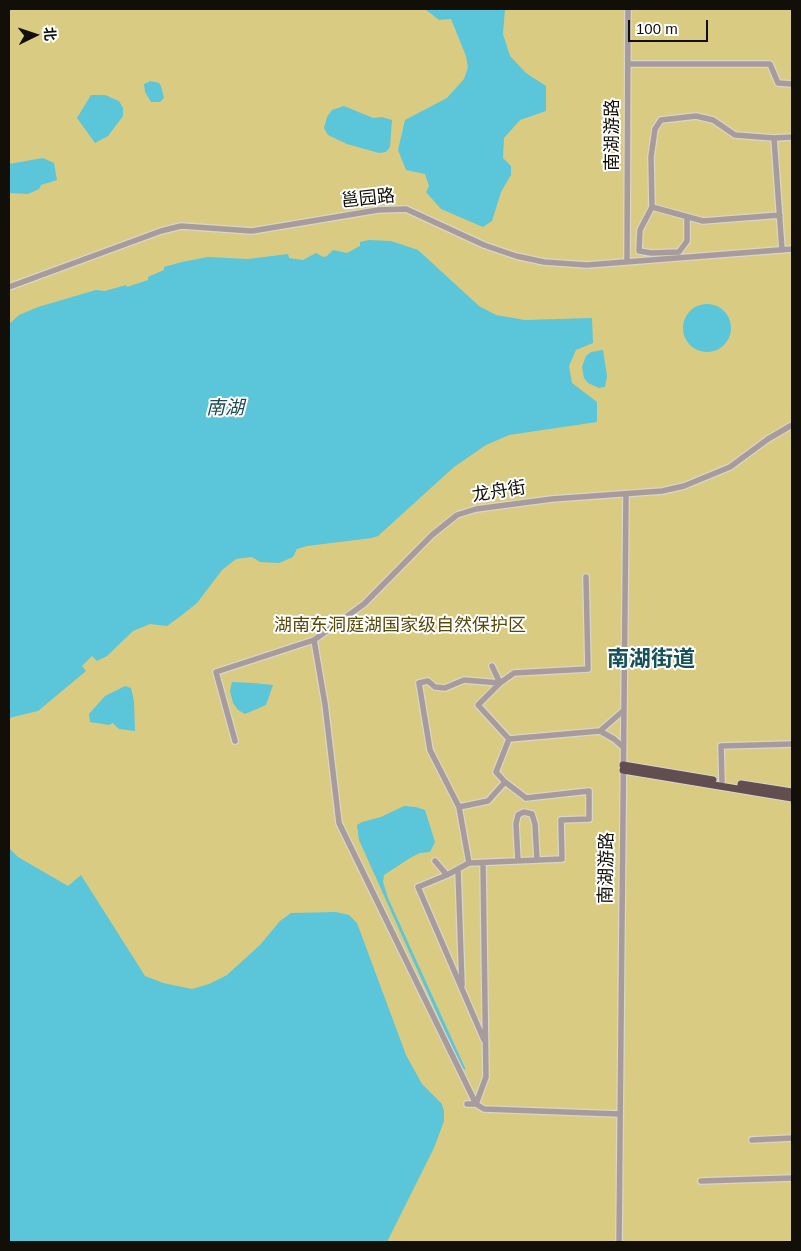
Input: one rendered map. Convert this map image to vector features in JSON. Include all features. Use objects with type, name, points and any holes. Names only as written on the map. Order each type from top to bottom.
[{"type":"main road","points":[[623,767],[792,792]]},
{"type":"main road","points":[[623,767],[792,798]]},
{"type":"street","name":"南湖游路","points":[[627,262],[628,9]]},
{"type":"street","points":[[628,64],[770,64],[778,83],[792,84]]},
{"type":"street","points":[[687,218],[687,241],[679,252],[651,254],[639,251],[640,230],[652,207],[651,157],[655,129],[661,120],[696,116],[713,120],[735,135],[774,138],[792,137]]},
{"type":"street","points":[[774,138],[782,250]]},
{"type":"street","points":[[652,207],[703,221],[780,215]]},
{"type":"street","name":"邕园路","points":[[9,286],[161,231],[181,226],[252,231],[378,210],[406,210],[484,245],[516,256],[544,262],[587,264],[627,262],[792,249]]},
{"type":"street","name":"龙舟街","points":[[235,740],[216,672],[314,640],[364,604],[432,535],[456,515],[476,508],[552,499],[662,492],[710,476],[730,467],[768,439],[792,425]]},
{"type":"street","name":"南湖游路","points":[[619,1242],[626,494]]},
{"type":"street","points":[[509,739],[478,705],[500,683],[514,673],[588,669],[586,577]]},
{"type":"street","points":[[314,640],[325,704],[339,823],[476,1104]]},
{"type":"street","points":[[492,666],[500,683]]},
{"type":"street","points":[[469,863],[458,807],[430,750],[419,683],[428,682],[435,687],[445,688],[464,680],[500,683]]},
{"type":"street","points":[[600,731],[624,711]]},
{"type":"street","points":[[509,739],[600,731],[614,739],[623,748]]},
{"type":"street","points":[[485,1044],[418,887],[458,870],[469,863],[562,859],[561,820],[589,819],[589,791],[526,798],[505,782],[496,772],[509,739]]},
{"type":"street","points":[[722,781],[721,746],[792,744]]},
{"type":"street","points":[[458,807],[488,801],[505,782]]},
{"type":"street","points":[[518,861],[516,824],[518,815],[524,812],[532,814],[535,824],[537,860]]},
{"type":"street","points":[[435,861],[446,875]]},
{"type":"street","points":[[476,1104],[486,1077],[483,863]]},
{"type":"street","points":[[458,870],[462,990]]},
{"type":"street","points":[[466,1104],[476,1104],[484,1108],[619,1114]]},
{"type":"street","points":[[752,1140],[792,1138]]},
{"type":"street","points":[[700,1181],[792,1178]]},
{"type":"green space","name":"湖南东洞庭湖国家级自然保护区","points":[[9,9],[792,9],[792,1242],[9,1242]]},
{"type":"water","points":[[425,9],[505,9],[503,34],[510,56],[526,73],[546,86],[546,111],[520,120],[504,138],[503,158],[511,166],[511,175],[501,192],[492,221],[483,227],[441,209],[426,192],[429,186],[425,174],[406,170],[398,150],[405,120],[447,98],[464,79],[468,67],[466,56],[451,19],[439,20]]},
{"type":"water","points":[[151,81],[159,83],[161,86],[164,98],[160,102],[151,102],[145,92],[144,84]]},
{"type":"water","points":[[91,95],[105,95],[119,101],[123,108],[123,116],[108,136],[95,143],[77,118]]},
{"type":"water","points":[[344,106],[373,118],[382,117],[392,120],[390,147],[386,152],[379,153],[347,144],[328,135],[324,128],[327,117],[332,110]]},
{"type":"water","points":[[43,158],[54,163],[57,180],[41,185],[39,189],[28,194],[9,193],[9,164]]},
{"type":"water","name":"南湖","points":[[369,240],[391,241],[418,250],[479,306],[496,315],[525,320],[592,318],[593,343],[576,350],[569,366],[572,383],[597,402],[597,422],[509,435],[486,445],[454,467],[378,536],[307,546],[297,549],[293,557],[279,563],[260,562],[252,557],[236,559],[222,570],[197,603],[167,626],[150,624],[133,631],[107,656],[97,661],[92,656],[82,666],[86,671],[38,711],[9,718],[9,324],[19,315],[38,307],[96,290],[105,291],[126,285],[127,287],[148,280],[148,277],[164,270],[164,267],[182,262],[208,257],[248,259],[288,254],[289,258],[303,260],[316,253],[323,257],[327,256],[333,250],[347,253],[360,246],[360,242]]},
{"type":"water","points":[[702,304],[712,304],[724,311],[731,323],[731,333],[724,345],[712,352],[702,352],[694,348],[687,341],[683,333],[683,323],[687,315],[694,308]]},
{"type":"water","points":[[603,350],[607,376],[605,387],[599,388],[588,383],[584,378],[582,367],[586,356],[591,352]]},
{"type":"water","points":[[232,682],[273,685],[266,705],[245,714],[238,710],[233,703],[230,691]]},
{"type":"water","points":[[125,686],[131,688],[134,701],[135,731],[119,729],[113,723],[109,725],[90,722],[89,714],[105,696]]},
{"type":"water","points":[[404,806],[425,810],[435,842],[430,852],[420,853],[410,858],[384,875],[383,882],[388,898],[466,1070],[461,1067],[359,840],[357,825],[381,817]]},
{"type":"water","points":[[9,848],[18,857],[68,886],[81,875],[145,976],[163,983],[192,989],[209,984],[227,975],[260,945],[280,921],[291,913],[336,912],[349,915],[357,923],[406,1055],[422,1084],[442,1104],[444,1111],[444,1121],[434,1148],[387,1242],[9,1242]]},
{"type":"district","name":"南湖街道","points":[[651,660]]}]
